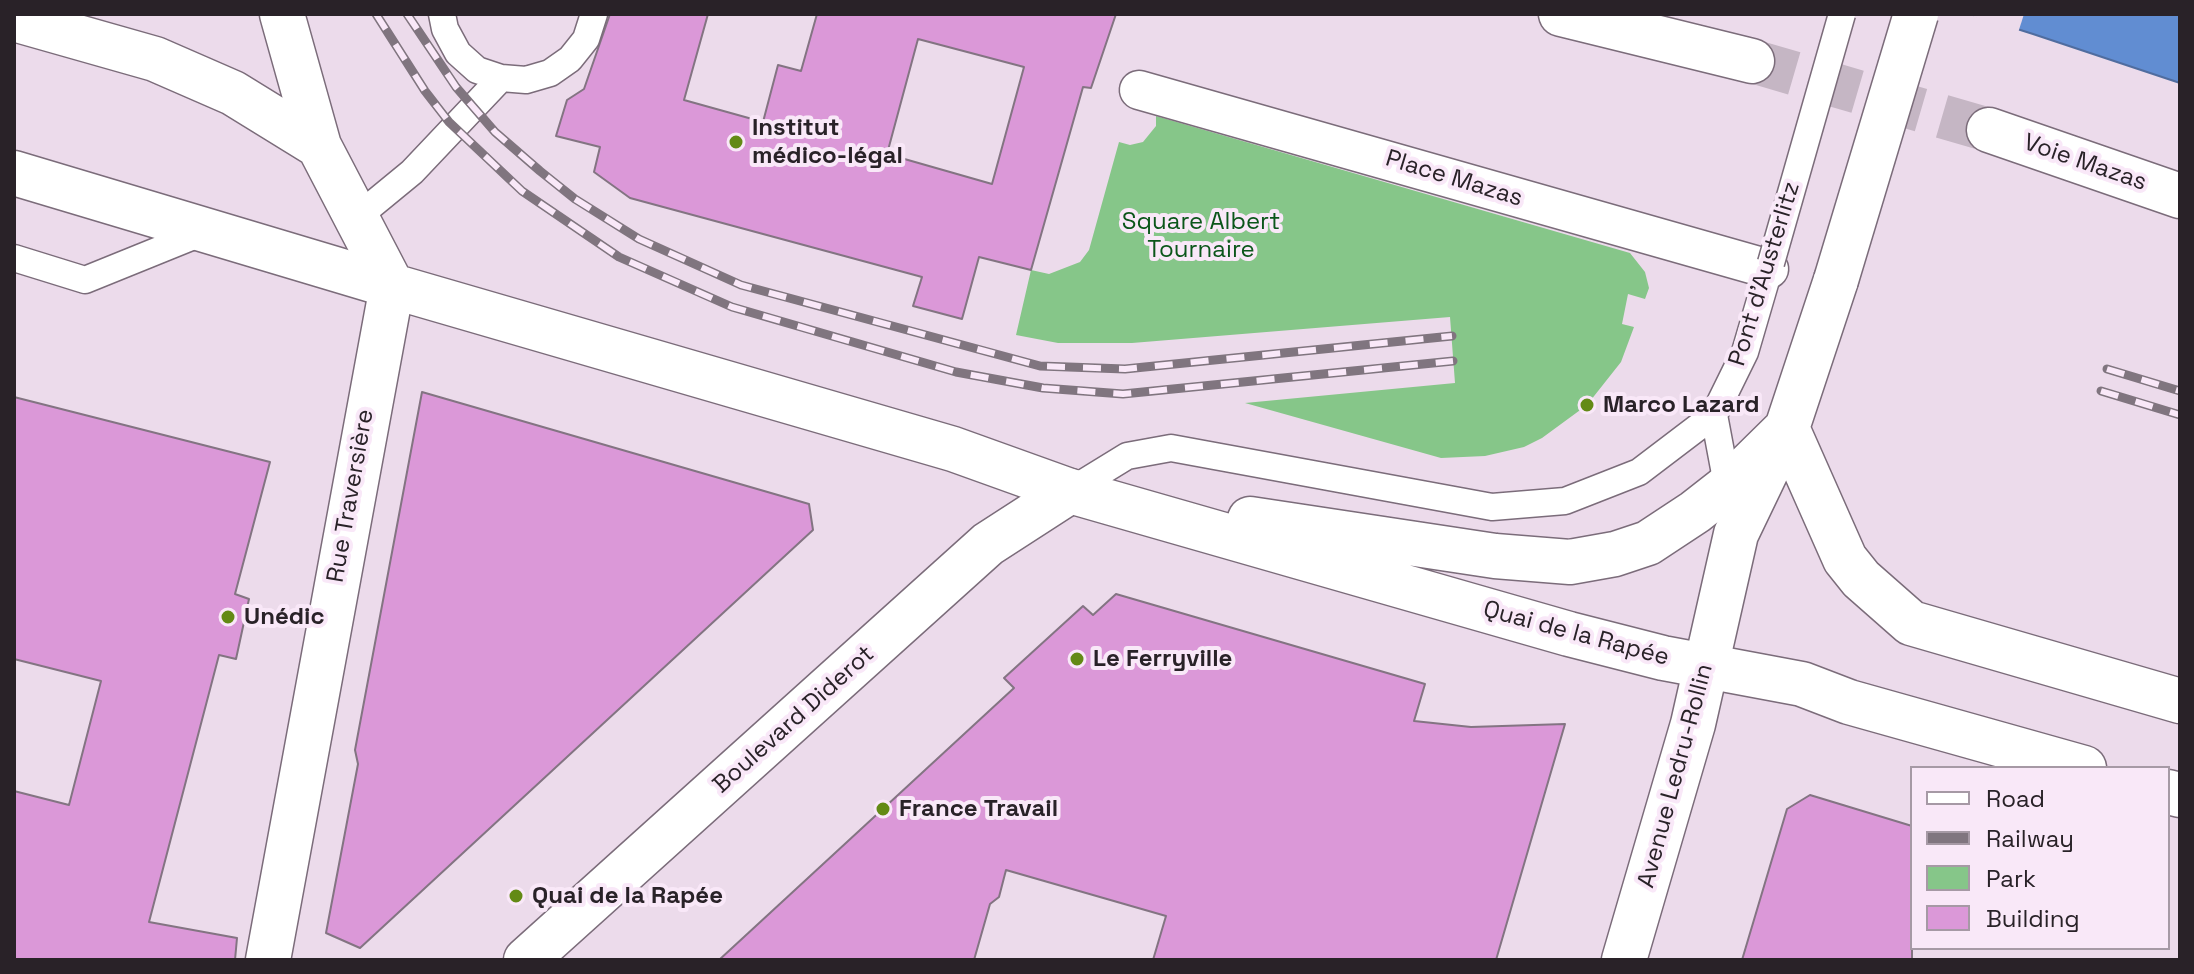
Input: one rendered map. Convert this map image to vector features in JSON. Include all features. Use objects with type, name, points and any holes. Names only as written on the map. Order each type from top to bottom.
[{"type":"main road","points":[[282,14],[319,146],[392,286]]},
{"type":"main road","points":[[1561,14],[1752,61]]},
{"type":"main road","points":[[1736,534],[1787,428],[1836,280],[1916,14]]},
{"type":"main road","points":[[14,19],[155,59],[233,93],[319,146]]},
{"type":"main road","name":"Voie Mazas","points":[[1989,130],[2180,196]]},
{"type":"main road","name":"Quai de la Rapée","points":[[14,173],[953,449],[1070,491],[1617,648],[1802,684],[1849,702],[2077,766]]},
{"type":"main road","name":"Rue Traversière","points":[[278,955],[392,286]]},
{"type":"main road","points":[[1787,428],[1845,559],[1861,579],[1911,623],[2180,701]]},
{"type":"main road","name":"Quai de la Rapée","points":[[1070,491],[1495,556],[1570,562],[1615,554],[1648,543],[1727,487],[1787,428]]},
{"type":"main road","name":"Boulevard Diderot","points":[[526,960],[988,544],[1070,491]]},
{"type":"main road","name":"Avenue Ledru-Rollin","points":[[1624,960],[1684,761],[1736,534]]},
{"type":"street","name":"Place Mazas","points":[[1139,90],[1257,120],[1770,266]]},
{"type":"lane","points":[[442,14],[445,29],[458,53],[477,70],[501,78],[526,80],[550,73],[570,59],[586,39],[594,14]]},
{"type":"lane","name":"Pont d'Austerlitz","points":[[1714,415],[1745,352],[1842,14]]},
{"type":"lane","points":[[356,218],[412,172],[501,78]]},
{"type":"lane","points":[[14,258],[85,280],[208,231]]},
{"type":"lane","points":[[1070,491],[1127,456],[1171,448],[1492,507],[1565,501],[1639,472],[1714,415],[1736,534]]},
{"type":"green space","name":"Square Albert Tournaire","points":[[1156,116],[1630,253],[1645,272],[1649,288],[1645,299],[1628,294],[1622,324],[1634,327],[1621,362],[1587,405],[1542,438],[1524,447],[1485,456],[1441,458],[1245,403],[1455,383],[1450,317],[1132,343],[1058,343],[1016,335],[1031,270],[1049,274],[1080,262],[1089,250],[1119,142],[1130,145],[1143,142],[1156,126]]},
{"type":"water","points":[[1970,14],[2180,14],[2180,83],[2033,34]]},
{"type":"pier","points":[[1966,14],[2024,14],[2018,33]]},
{"type":"building","name":"Institut médico-légal","points":[[610,14],[708,14],[684,100],[763,122],[778,65],[801,71],[817,14],[1116,14],[1091,88],[1083,87],[1031,270],[979,257],[962,319],[913,306],[922,277],[630,198],[594,172],[600,147],[556,136],[567,100],[584,89]],"holes":[[[918,39],[1024,67],[992,184],[887,154]]]},
{"type":"building","points":[[422,392],[809,504],[813,530],[360,948],[326,933],[358,764],[355,750]]},
{"type":"building","points":[[14,397],[270,462],[235,594],[249,599],[236,659],[219,655],[149,922],[237,938],[235,960],[14,960],[14,791],[69,805],[101,681],[14,659]]},
{"type":"building","points":[[1116,594],[1425,684],[1414,721],[1471,727],[1565,724],[1496,960],[1153,960],[1166,916],[1006,870],[999,897],[990,904],[974,960],[719,960],[1014,688],[1004,678],[1083,606],[1093,615]]},
{"type":"building","points":[[1810,795],[1910,825],[1912,960],[1742,960],[1787,809]]},
{"type":"tunnel","points":[[1752,61],[1989,130]]},
{"type":"railway","points":[[376,14],[425,91],[449,122],[522,191],[619,257],[732,307],[956,372],[1043,388],[1123,394],[1453,361]]},
{"type":"railway","points":[[407,14],[456,87],[495,132],[540,171],[575,199],[639,239],[741,285],[1040,366],[1125,369],[1452,336]]},
{"type":"railway","points":[[2107,369],[2180,391]]},
{"type":"railway","points":[[2101,391],[2180,415]]},
{"type":"place","name":"Institut médico-légal","points":[[736,142]]},
{"type":"place","name":"Marco Lazard","points":[[1587,405]]},
{"type":"place","name":"Unédic","points":[[228,617]]},
{"type":"place","name":"Le Ferryville","points":[[1077,659]]},
{"type":"place","name":"France Travail","points":[[883,809]]},
{"type":"place","name":"Quai de la Rapée","points":[[516,896]]}]
